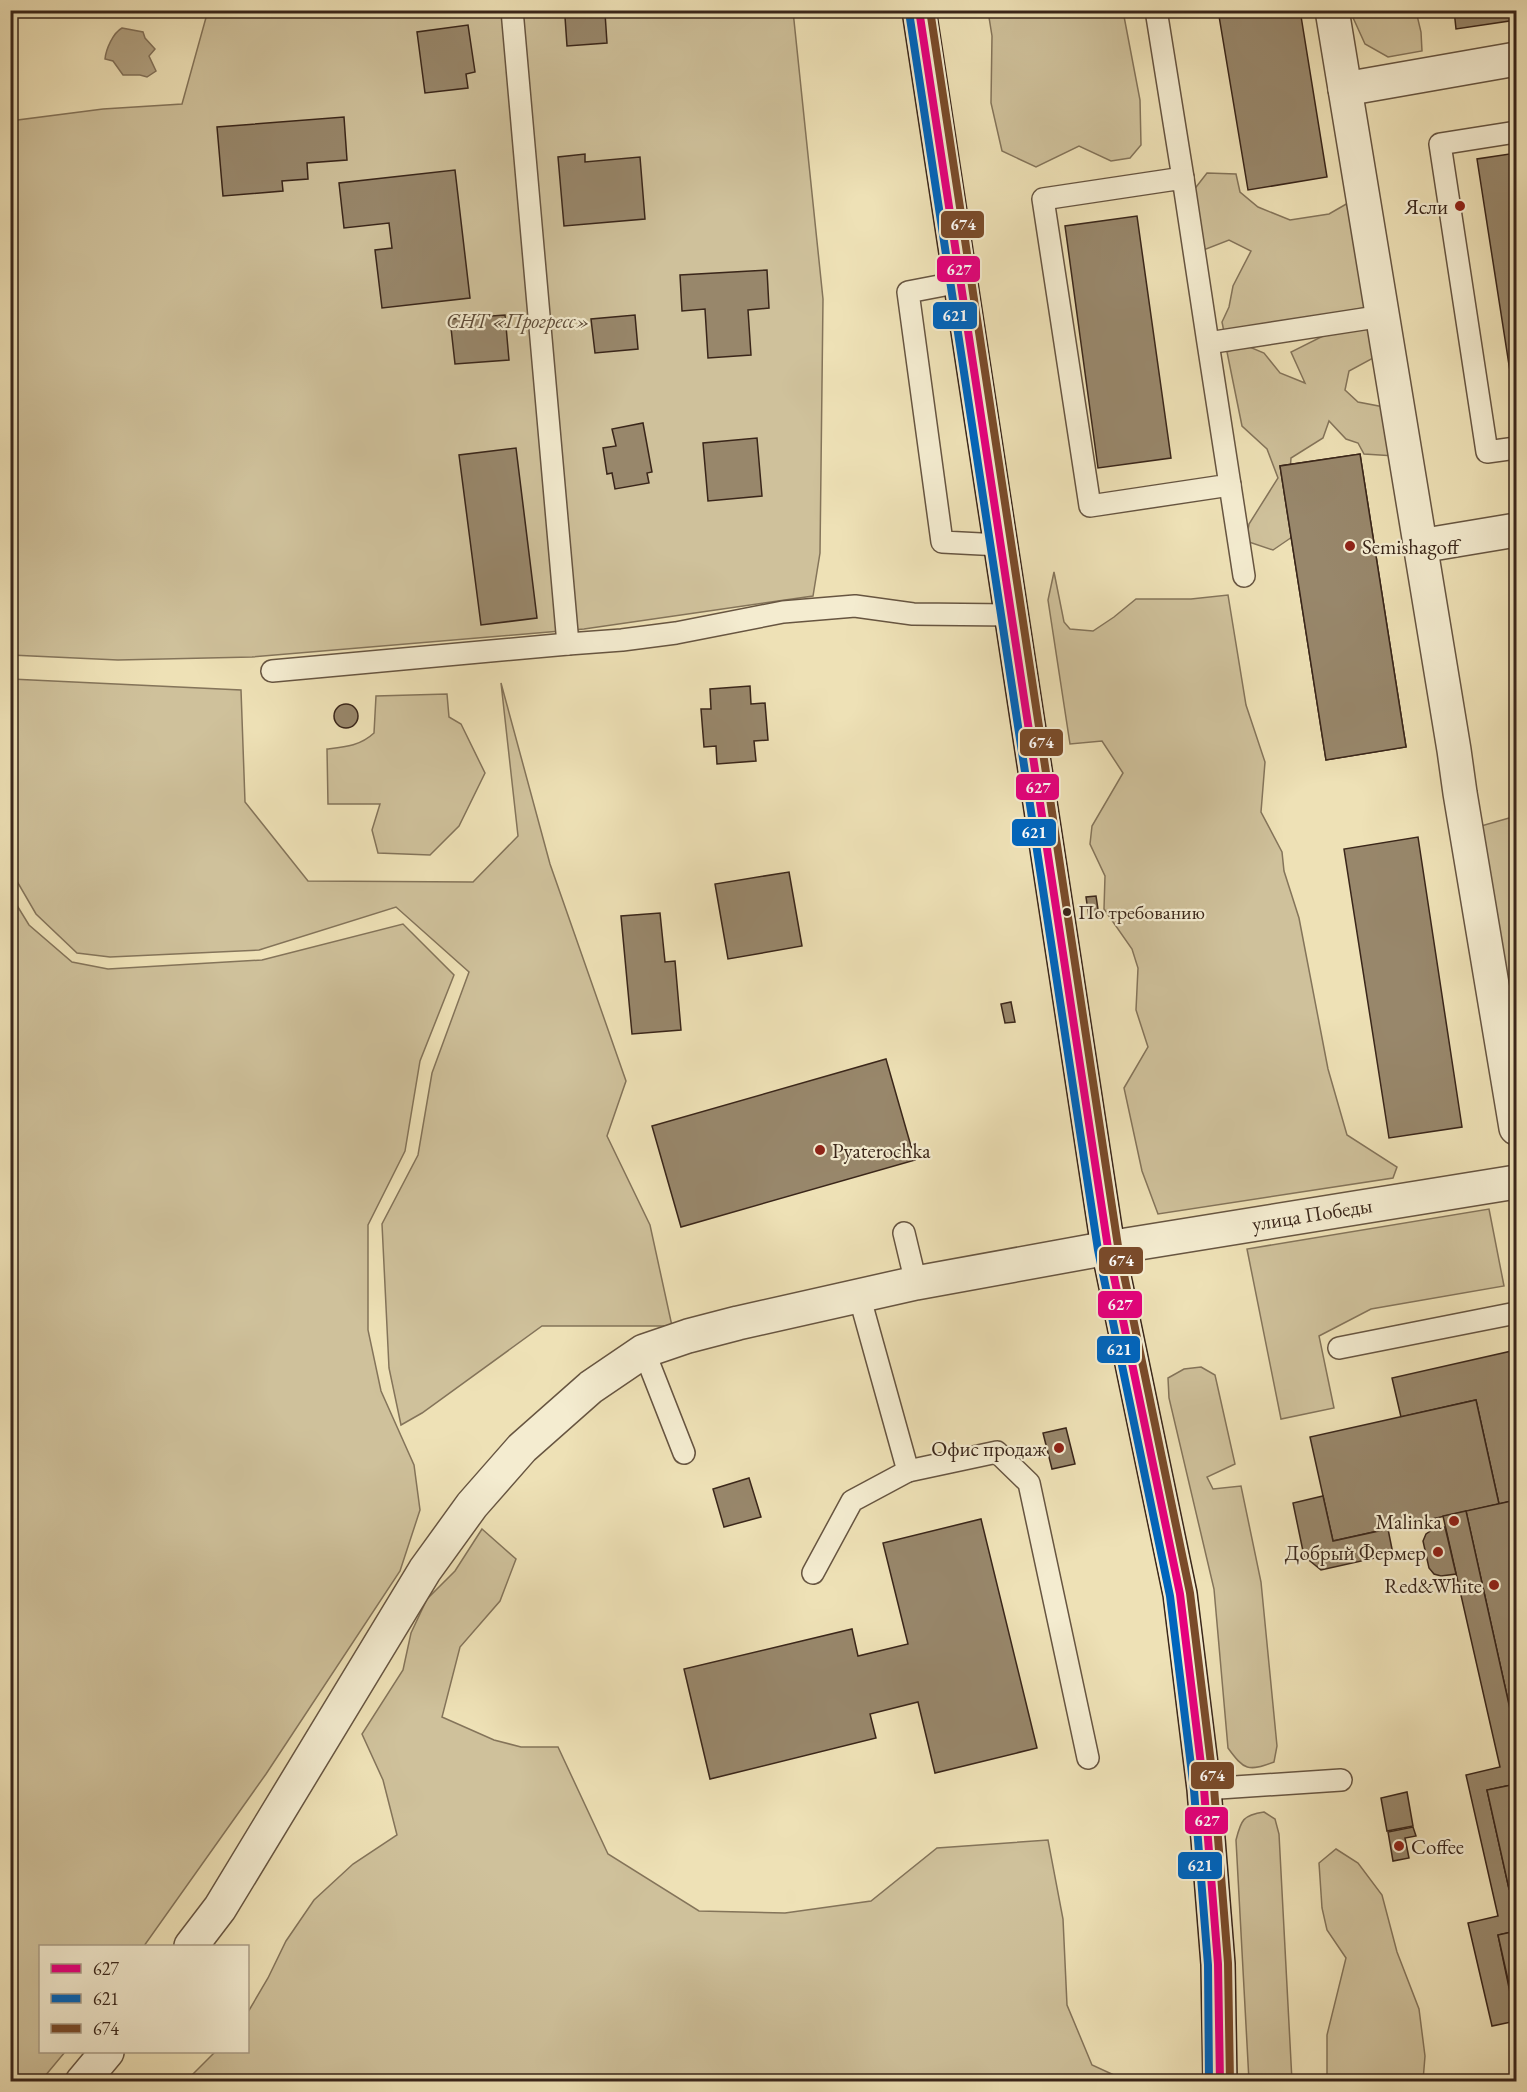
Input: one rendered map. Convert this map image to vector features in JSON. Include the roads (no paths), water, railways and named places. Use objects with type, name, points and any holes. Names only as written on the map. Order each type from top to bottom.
[{"type":"street","points":[[919,10],[1108,1248],[1180,1594],[1204,1789],[1218,1964],[1220,2082]]},
{"type":"street","points":[[1332,10],[1460,794],[1509,1039],[1516,1128]]},
{"type":"street","points":[[1345,89],[1516,59]]},
{"type":"street","points":[[1420,546],[1516,530]]},
{"type":"street","name":"улица Победы","points":[[192,1945],[220,1908],[425,1570],[472,1505],[522,1448],[591,1387],[644,1351],[688,1336],[916,1283],[1108,1248],[1516,1182]]},
{"type":"street","points":[[82,2082],[106,2053]]},
{"type":"lane","points":[[512,10],[568,644]]},
{"type":"lane","points":[[1156,10],[1244,576]]},
{"type":"lane","points":[[1516,132],[1440,144],[1487,452],[1516,448]]},
{"type":"lane","points":[[1183,178],[1044,199],[1090,506],[1230,485]]},
{"type":"lane","points":[[960,282],[908,292],[942,542],[1000,545]]},
{"type":"lane","points":[[1208,343],[1383,316]]},
{"type":"lane","points":[[272,671],[622,640],[676,633],[783,612],[855,606],[913,614],[1011,615]]},
{"type":"lane","points":[[904,1233],[916,1283]]},
{"type":"lane","points":[[859,1295],[908,1471]]},
{"type":"lane","points":[[1339,1348],[1516,1312]]},
{"type":"lane","points":[[644,1351],[684,1453]]},
{"type":"lane","points":[[813,1573],[852,1501],[908,1471],[997,1452],[1029,1483],[1088,1758]]},
{"type":"lane","points":[[1204,1789],[1341,1780]]},
{"type":"place","name":"Ясли","points":[[1460,206]]},
{"type":"place","name":"Semishagoff","points":[[1350,546]]},
{"type":"place","name":"По требованию","points":[[1067,912]]},
{"type":"place","name":"Pyaterochka","points":[[820,1150]]},
{"type":"place","name":"Офис продаж","points":[[1059,1448]]},
{"type":"place","name":"Malinka","points":[[1454,1521]]},
{"type":"place","name":"Добрый Фермер","points":[[1438,1552]]},
{"type":"place","name":"Red&White","points":[[1494,1585]]},
{"type":"place","name":"Coffee","points":[[1399,1846]]},
{"type":"park label","name":"СНТ «Прогресс»","points":[[518,320]]}]
